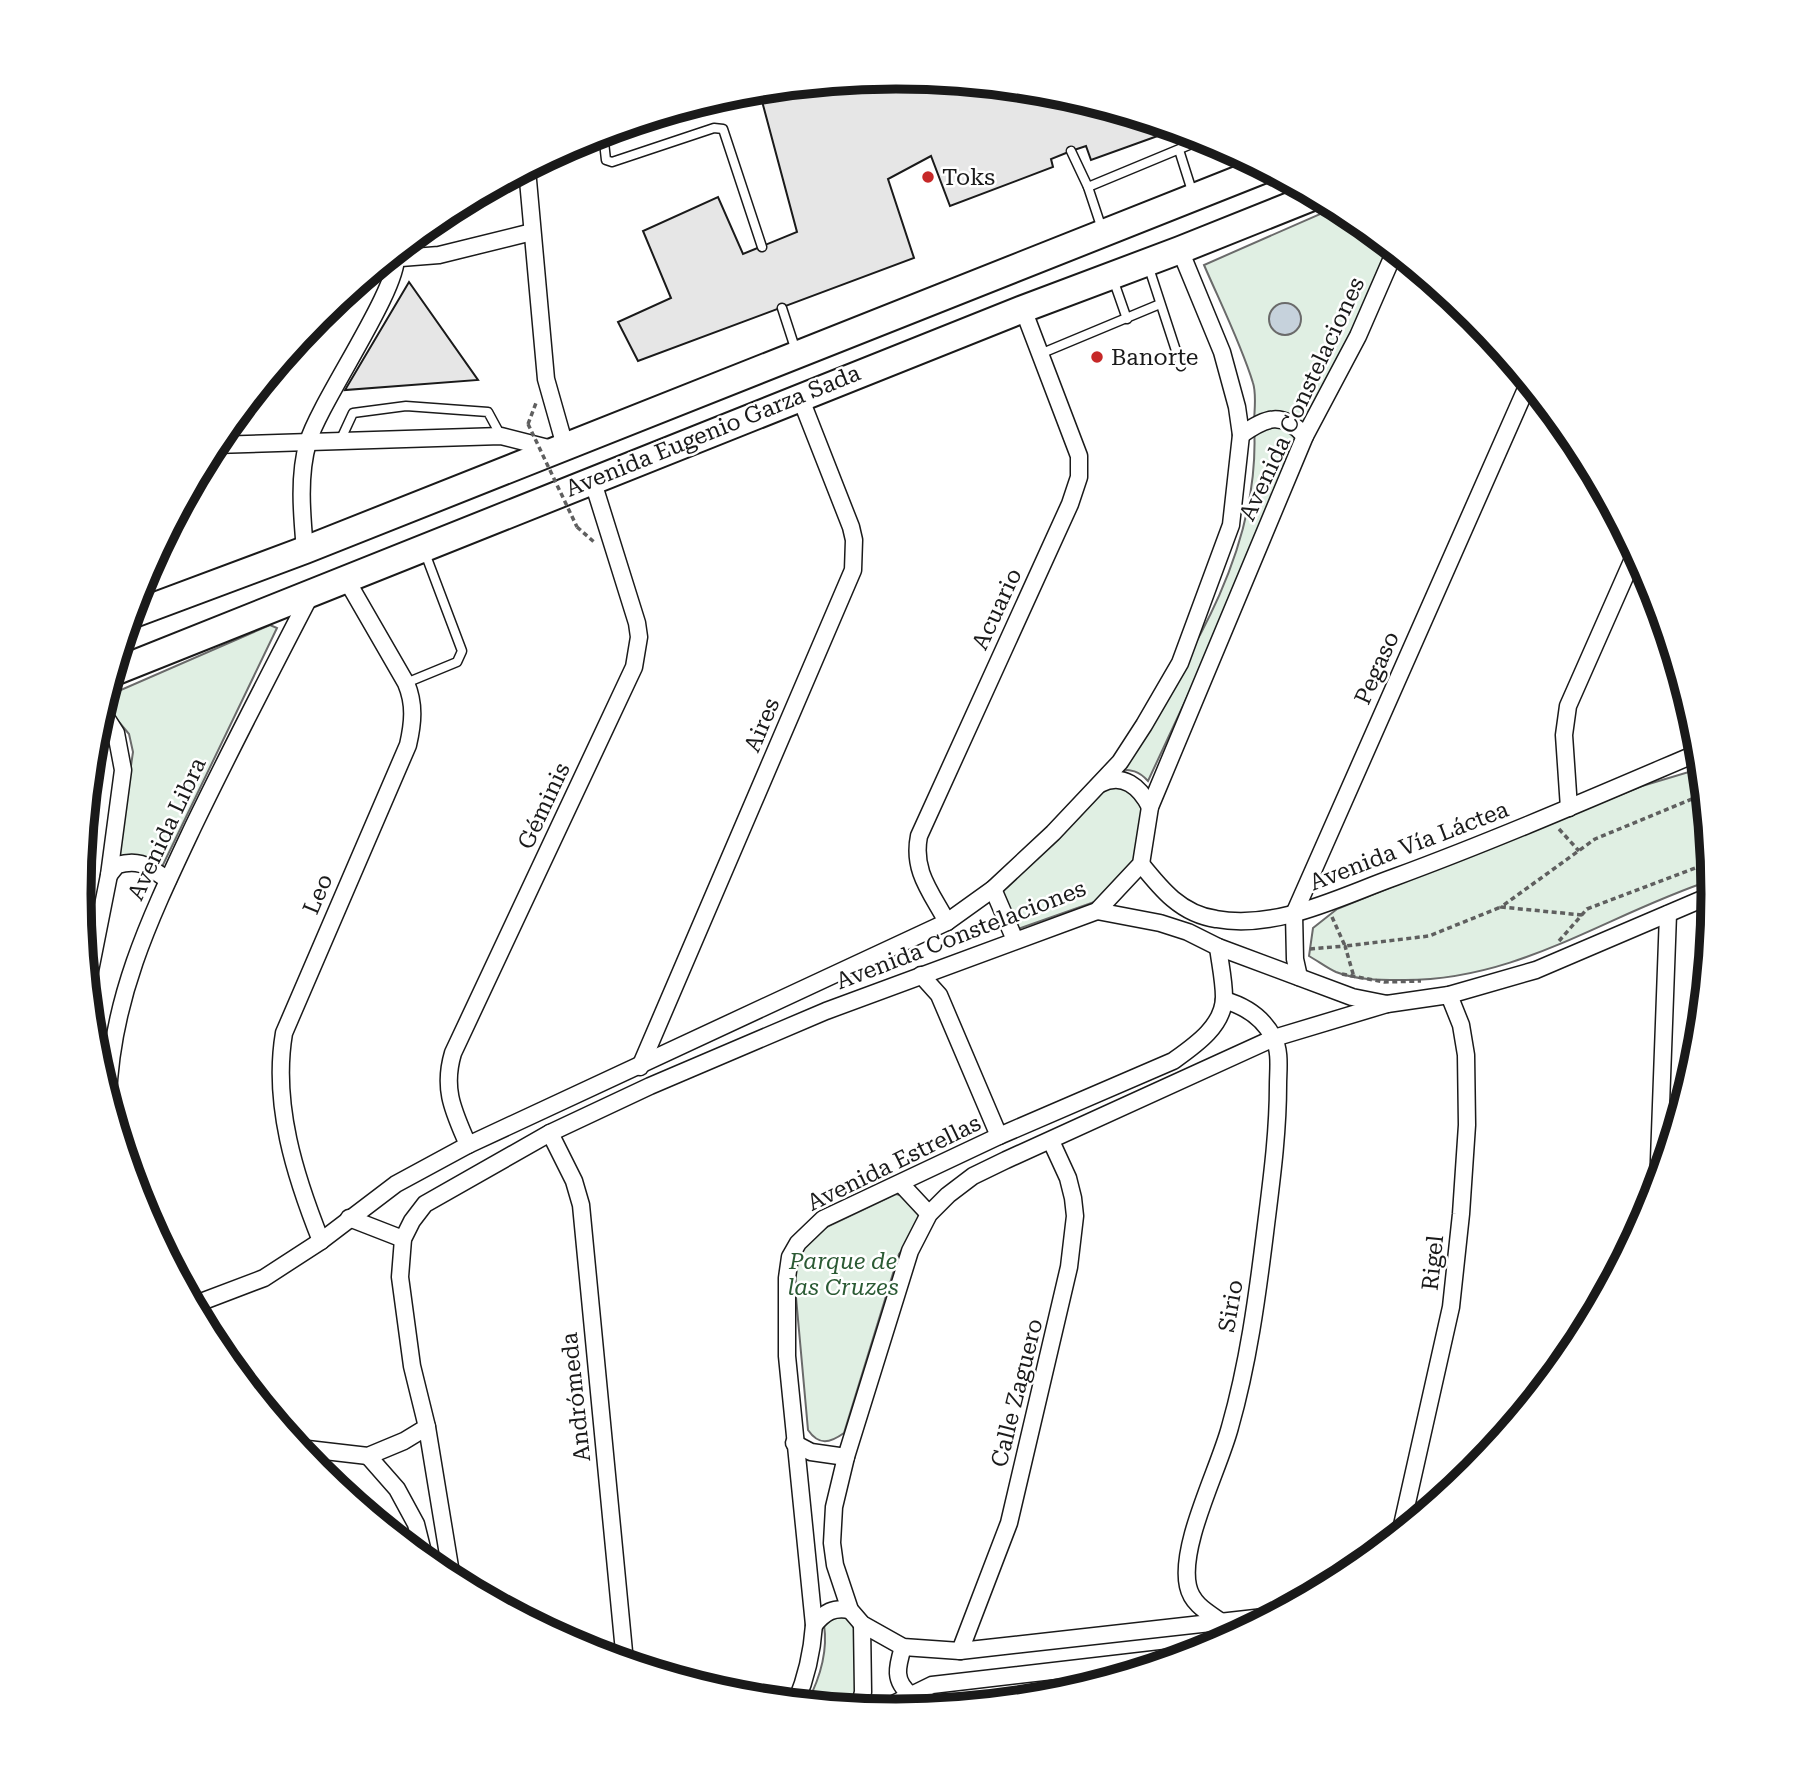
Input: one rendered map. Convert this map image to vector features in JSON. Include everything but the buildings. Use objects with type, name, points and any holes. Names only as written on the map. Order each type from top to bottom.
[{"type":"highway","name":"Avenida Eugenio Garza Sada","points":[[144,610],[306,550],[1194,197],[1250,171]]},
{"type":"highway","name":"Avenida Eugenio Garza Sada","points":[[124,668],[592,479],[1304,200]]},
{"type":"street","points":[[229,445],[500,436],[561,448],[546,379],[528,179]]},
{"type":"street","points":[[405,256],[439,255],[532,232]]},
{"type":"street","name":"Avenida Constelaciones","points":[[200,1299],[264,1278],[321,1241],[396,1184],[468,1145],[947,922],[993,889],[1053,833],[1098,785],[1119,762],[1144,725],[1180,663],[1231,525],[1241,435],[1237,407],[1222,352],[1180,250]]},
{"type":"street","name":"Avenida Constelaciones","points":[[403,1239],[425,1204],[550,1133],[650,1086],[826,1011],[1097,911],[1141,864],[1150,807],[1305,436],[1358,336],[1391,260]]},
{"type":"street","points":[[306,550],[301,505],[307,442],[386,289],[391,268]]},
{"type":"street","name":"Acuario","points":[[947,922],[919,872],[916,847],[919,835],[1070,504],[1079,477],[1079,456],[1023,309]]},
{"type":"street","name":"Pegaso","points":[[1300,977],[1295,960],[1294,914],[1525,392]]},
{"type":"street","name":"Aires","points":[[640,1067],[853,570],[854,540],[851,527],[800,397]]},
{"type":"street","points":[[1241,435],[1259,422],[1275,419],[1292,424],[1305,436]]},
{"type":"street","name":"Géminis","points":[[468,1145],[448,1091],[453,1053],[634,667],[637,653],[637,623],[592,479]]},
{"type":"street","points":[[1569,808],[1564,735],[1568,706],[1631,564]]},
{"type":"street","name":"Leo","points":[[321,1241],[292,1162],[285,1122],[281,1051],[289,1017],[408,745],[413,724],[412,695],[407,683],[346,579]]},
{"type":"street","name":"Avenida Libra","points":[[110,1065],[131,967],[168,880],[225,760],[311,594]]},
{"type":"street","name":"Avenida Libra","points":[[94,953],[109,875],[123,770],[116,733],[110,724]]},
{"type":"street","name":"Avenida Vía Láctea","points":[[1141,864],[1163,891],[1193,913],[1215,919],[1246,922],[1294,914],[1500,838],[1689,757]]},
{"type":"street","points":[[1098,785],[1110,779],[1118,779],[1135,785],[1150,807]]},
{"type":"street","points":[[109,875],[117,865],[135,862],[147,865],[168,880]]},
{"type":"street","points":[[993,889],[1015,940]]},
{"type":"street","name":"Avenida Estrellas","points":[[850,1610],[835,1565],[832,1543],[834,1507],[846,1457],[910,1251],[929,1214],[948,1195],[973,1177],[1274,1038],[1387,1004],[1449,995],[1536,970],[1702,899]]},
{"type":"street","points":[[1097,911],[1160,923],[1188,932],[1218,947],[1300,977]]},
{"type":"street","points":[[1659,1152],[1668,914]]},
{"type":"street","points":[[1218,947],[1224,1000],[1240,1004],[1251,1011],[1274,1038]]},
{"type":"street","points":[[921,975],[939,995],[999,1136]]},
{"type":"street","name":"Avenida Estrellas","points":[[1300,977],[1352,997],[1387,1004]]},
{"type":"street","name":"Rigel","points":[[1403,1520],[1451,1307],[1461,1214],[1467,1125],[1466,1055],[1461,1025],[1449,995]]},
{"type":"street","name":"Avenida Estrellas","points":[[800,1694],[812,1656],[814,1625],[787,1356],[787,1278],[790,1257],[798,1243],[823,1219],[999,1136],[1173,1061],[1207,1034],[1216,1021],[1224,1000]]},
{"type":"street","name":"Sirio","points":[[1223,1623],[1196,1604],[1188,1587],[1186,1568],[1194,1534],[1230,1427],[1256,1305],[1278,1118],[1277,1051],[1274,1038]]},
{"type":"street","name":"Andrómeda","points":[[550,1133],[574,1181],[581,1205],[624,1652]]},
{"type":"street","name":"Calle Zaguero","points":[[960,1651],[1009,1523],[1069,1267],[1075,1216],[1073,1198],[1068,1178],[1051,1141]]},
{"type":"street","points":[[901,1184],[929,1214]]},
{"type":"street","points":[[349,1218],[403,1239],[400,1267],[402,1298],[412,1366],[427,1427],[450,1564]]},
{"type":"street","points":[[314,1450],[368,1456],[404,1441],[427,1427]]},
{"type":"street","points":[[794,1443],[811,1452],[846,1457]]},
{"type":"street","points":[[368,1456],[397,1489],[416,1524],[421,1544]]},
{"type":"street","points":[[814,1625],[823,1614],[832,1610],[850,1610],[862,1624],[903,1647],[960,1651],[1247,1620]]},
{"type":"street","points":[[861,1699],[862,1624]]},
{"type":"street","points":[[903,1647],[896,1672],[898,1682],[911,1695]]},
{"type":"street","points":[[901,1700],[933,1685],[1143,1661]]},
{"type":"lane","points":[[604,145],[604,156],[611,162],[714,128],[723,129],[762,247]]},
{"type":"lane","points":[[1088,187],[1190,145]]},
{"type":"lane","points":[[1179,150],[1194,197]]},
{"type":"lane","points":[[1071,151],[1088,187],[1103,232]]},
{"type":"lane","points":[[1147,262],[1181,366]]},
{"type":"lane","points":[[1111,276],[1127,319]]},
{"type":"lane","points":[[1040,354],[1160,304]]},
{"type":"lane","points":[[782,308],[797,354]]},
{"type":"lane","points":[[340,441],[353,413],[406,405],[488,412],[500,436]]},
{"type":"lane","points":[[407,683],[457,662],[462,651],[423,548]]},
{"type":"path","points":[[528,424],[577,527]]},
{"type":"path","points":[[1308,949],[1429,936],[1501,907],[1595,839],[1696,797]]},
{"type":"path","points":[[1550,816],[1578,851]]},
{"type":"path","points":[[1567,942],[1554,947],[1587,909],[1701,866]]},
{"type":"path","points":[[1501,907],[1582,915]]},
{"type":"path","points":[[1337,909],[1330,913],[1345,946],[1354,977]]},
{"type":"path","points":[[1309,956],[1310,938]]},
{"type":"path","points":[[1336,972],[1384,982],[1421,981]]},
{"type":"green space","points":[[1324,212],[1388,256],[1357,332],[1148,781],[1134,771],[1118,770],[1168,690],[1214,607],[1232,564],[1245,519],[1253,473],[1254,388],[1236,338],[1204,265]]},
{"type":"green space","points":[[270,625],[277,628],[162,867],[137,855],[117,861],[133,752],[129,734],[112,714],[118,691]]},
{"type":"green space","points":[[1692,771],[1702,884],[1522,958],[1443,978],[1400,980],[1351,977],[1336,972],[1309,956],[1313,928],[1337,909],[1642,786]]},
{"type":"green space","points":[[1116,784],[1143,798],[1138,856],[1100,900],[1018,929],[1002,893],[1005,881],[1106,786]]},
{"type":"green space","name":"Parque de las Cruzes","points":[[896,1194],[904,1196],[920,1211],[918,1223],[899,1254],[844,1433],[829,1441],[821,1441],[808,1430],[794,1275],[796,1257],[816,1232]]},
{"type":"green space","points":[[834,1616],[850,1616],[856,1622],[860,1685],[855,1698],[811,1695],[825,1645],[824,1625]]},
{"type":"shaded area","points":[[1285,303],[1296,308],[1301,319],[1296,330],[1285,335],[1274,330],[1269,319],[1274,308]]},
{"type":"place","name":"Toks","points":[[928,177]]},
{"type":"place","name":"Banorte","points":[[1097,357]]}]
